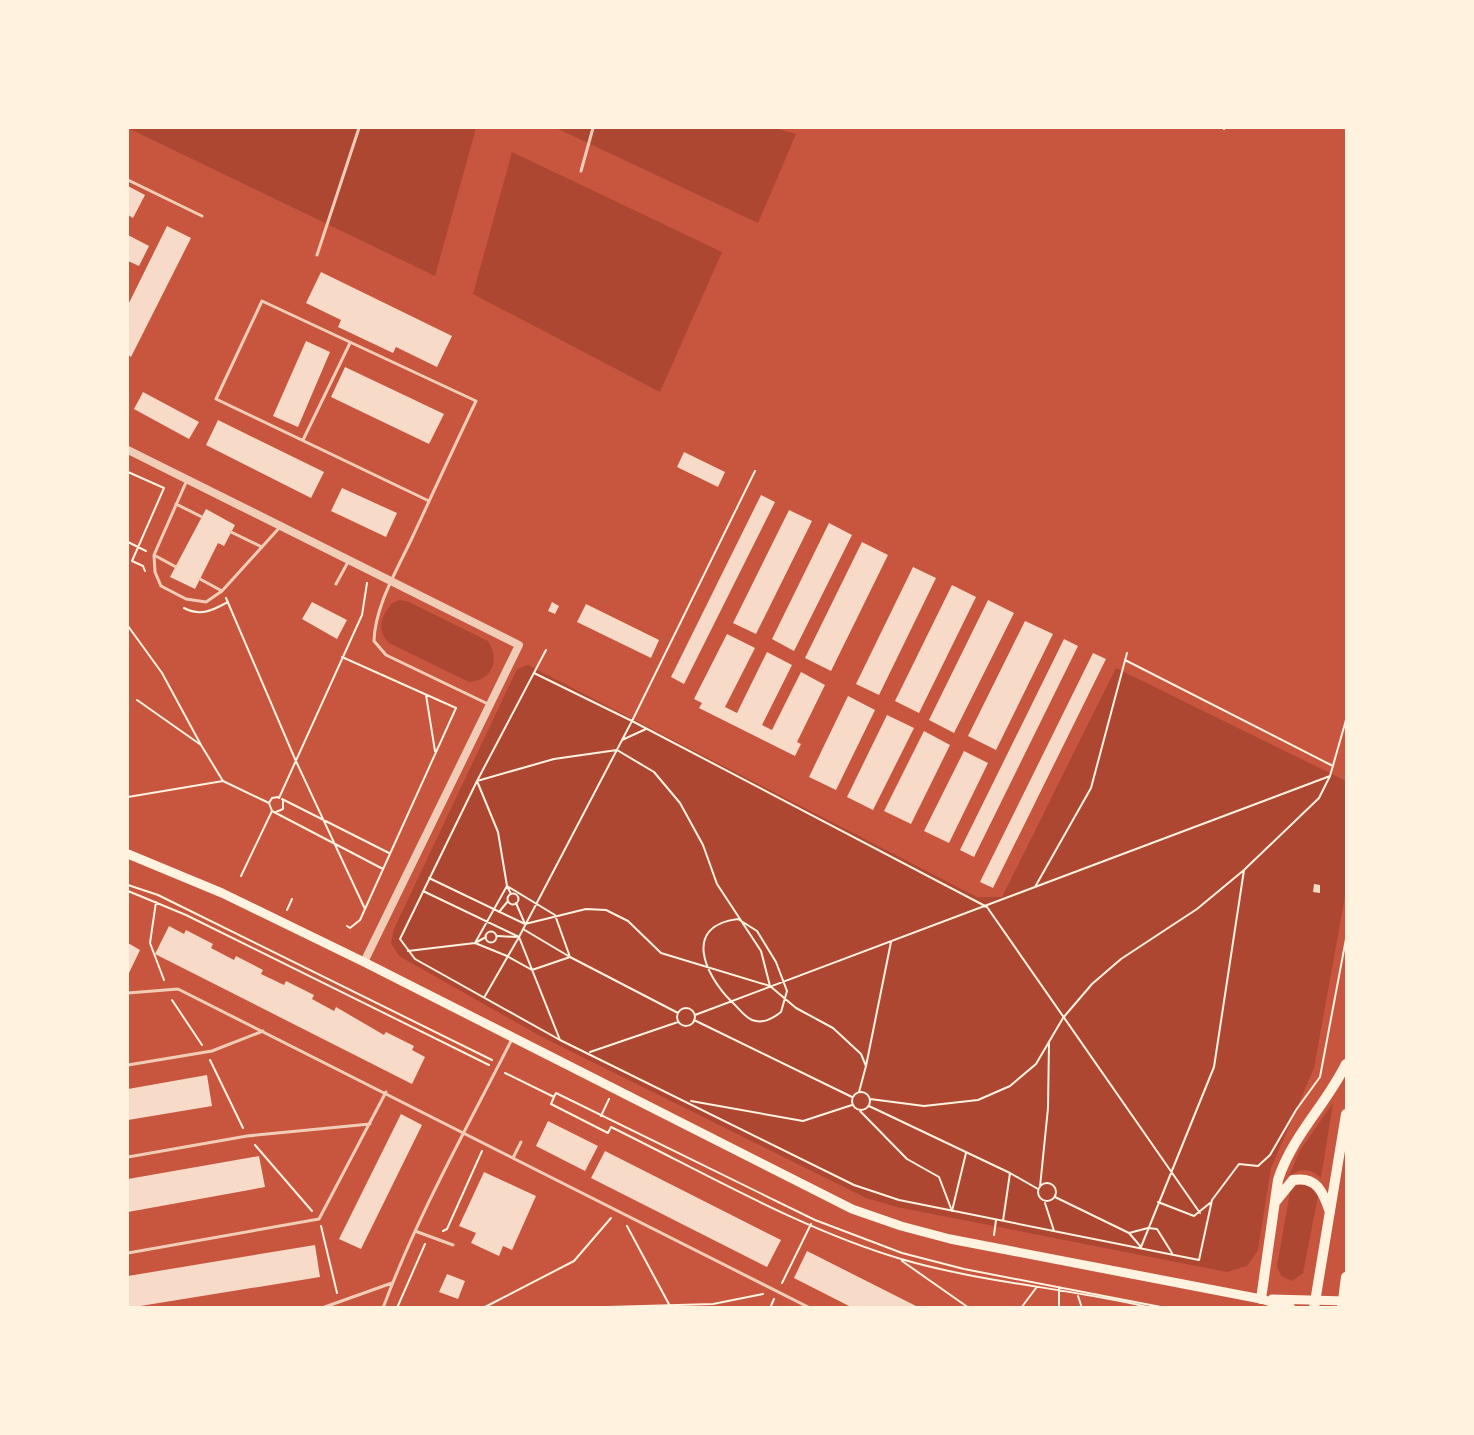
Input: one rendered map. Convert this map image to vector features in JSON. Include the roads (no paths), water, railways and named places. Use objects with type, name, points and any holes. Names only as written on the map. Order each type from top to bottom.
[{"type":"main road","points":[[128,854],[222,892],[852,1209],[901,1226],[1261,1305],[1291,1308]]},
{"type":"main road","points":[[1261,1305],[1278,1180],[1288,1153],[1336,1085],[1347,1064]]},
{"type":"main road","points":[[1314,1303],[1347,1114]]},
{"type":"main road","points":[[1274,1204],[1293,1180],[1309,1180],[1319,1186],[1330,1213]]},
{"type":"main road","points":[[1261,1305],[1344,1303],[1347,1277]]},
{"type":"street","points":[[128,450],[370,568],[519,645],[364,962]]},
{"type":"lane","points":[[317,255],[359,128]]},
{"type":"lane","points":[[580,171],[593,128]]},
{"type":"lane","points":[[128,180],[202,216]]},
{"type":"lane","points":[[429,501],[216,399],[262,301],[476,401],[392,580],[374,625],[374,641],[386,655],[490,705]]},
{"type":"lane","points":[[303,440],[350,343]]},
{"type":"lane","points":[[187,479],[154,555],[155,572],[161,586],[186,599],[206,602],[222,591],[282,525]]},
{"type":"lane","points":[[176,504],[202,517]]},
{"type":"lane","points":[[231,532],[262,547]]},
{"type":"lane","points":[[154,555],[176,567]]},
{"type":"lane","points":[[336,584],[350,559]]},
{"type":"lane","points":[[200,579],[222,591]]},
{"type":"lane","points":[[128,993],[178,989],[514,1156],[810,1308]]},
{"type":"lane","points":[[128,1065],[206,1052],[263,1031]]},
{"type":"lane","points":[[383,1308],[414,1231],[462,1131],[513,1038]]},
{"type":"lane","points":[[128,1253],[319,1219],[386,1092]]},
{"type":"lane","points":[[128,1157],[247,1136],[370,1124]]},
{"type":"lane","points":[[514,1156],[521,1142]]},
{"type":"lane","points":[[414,1231],[453,1245]]},
{"type":"lane","points":[[322,1308],[347,1301],[392,1283]]}]
